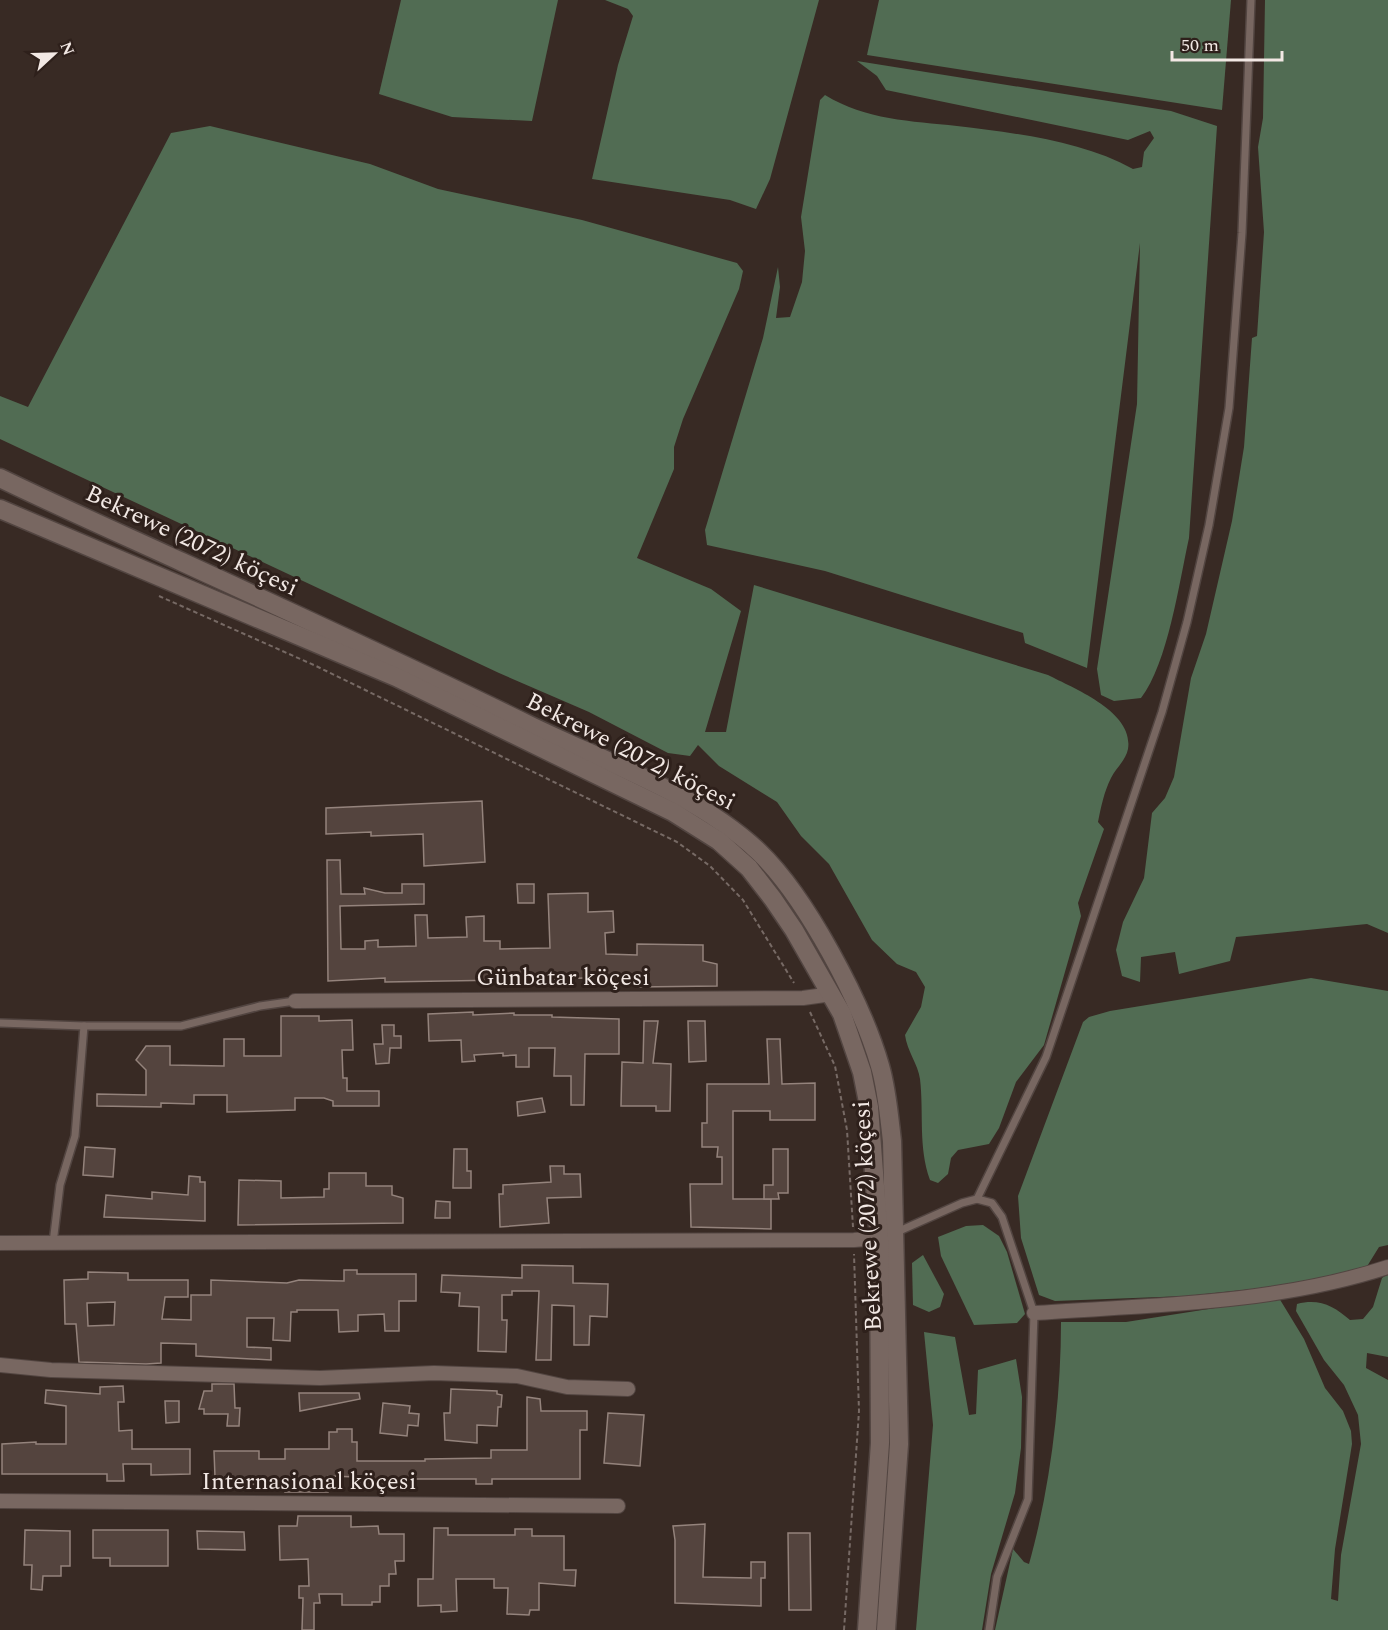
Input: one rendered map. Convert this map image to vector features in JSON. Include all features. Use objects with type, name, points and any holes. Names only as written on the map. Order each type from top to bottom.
[{"type":"main road","name":"Bekrewe (2072) köçesi","points":[[0,478],[401,663],[682,799],[728,826],[760,854],[786,885],[836,963],[859,1008],[880,1066],[892,1142],[880,1443],[867,1630]]},
{"type":"main road","name":"Bekrewe (2072) köçesi","points":[[0,509],[396,677],[674,812],[719,841],[749,868],[794,930],[832,994],[842,1014],[862,1072],[869,1107],[887,1235],[899,1444],[886,1630]]},
{"type":"street","name":"Günbatar köçesi","points":[[295,1001],[803,998],[832,994]]},
{"type":"street","points":[[0,1243],[854,1240],[887,1235]]},
{"type":"street","points":[[1034,1313],[1187,1303],[1324,1286],[1388,1267]]},
{"type":"street","points":[[0,1365],[51,1370],[320,1378],[434,1373],[517,1376],[567,1387],[628,1389]]},
{"type":"street","name":"Internasional köçesi","points":[[0,1501],[618,1506]]},
{"type":"lane","points":[[977,1199],[1047,1057],[1162,712],[1194,590],[1229,408],[1242,233],[1251,0]]},
{"type":"lane","points":[[0,1023],[181,1026],[240,1010],[295,1001]]},
{"type":"lane","points":[[53,1244],[60,1185],[75,1136],[84,1026]]},
{"type":"lane","points":[[887,1235],[962,1203],[977,1199],[992,1203],[1002,1217],[1034,1313],[1028,1499],[998,1578],[988,1630]]},
{"type":"path","points":[[157,595],[316,666],[677,842],[711,866],[743,900],[803,998],[835,1066],[847,1130],[854,1240],[859,1411],[844,1630]]},
{"type":"green space","points":[[401,0],[558,0],[532,121],[452,117],[379,94]]},
{"type":"green space","points":[[605,0],[819,0],[770,179],[756,209],[730,200],[592,179],[618,65],[633,16],[628,9]]},
{"type":"green space","points":[[879,0],[1231,0],[1222,110],[867,55]]},
{"type":"green space","points":[[1265,0],[1388,0],[1388,933],[1367,924],[1236,937],[1230,961],[1179,974],[1175,952],[1141,957],[1140,982],[1122,976],[1116,950],[1123,922],[1144,878],[1152,813],[1165,798],[1174,777],[1191,678],[1206,634],[1232,521],[1244,447],[1252,338],[1257,336],[1264,232],[1258,147],[1263,118]]},
{"type":"green space","points":[[857,61],[1171,111],[1217,126],[1189,538],[1165,644],[1150,683],[1141,698],[1114,701],[1101,695],[1097,669],[1137,404],[1140,243],[1087,668],[1025,643],[1023,633],[825,571],[707,545],[705,530],[763,338],[778,267],[780,287],[776,318],[790,317],[802,282],[805,251],[801,217],[820,100],[825,95],[856,110],[889,118],[1002,132],[1070,145],[1113,159],[1133,169],[1142,167],[1144,152],[1154,138],[1150,131],[1128,140],[886,90],[877,76]]},
{"type":"green space","points":[[210,126],[370,164],[438,189],[582,220],[737,263],[743,271],[739,289],[683,419],[674,447],[674,469],[637,558],[711,589],[741,611],[705,732],[726,732],[754,585],[1048,675],[1100,703],[1122,724],[1127,736],[1128,749],[1106,789],[1098,822],[1104,829],[1078,903],[1081,916],[1044,1045],[1016,1082],[999,1128],[989,1144],[958,1150],[951,1158],[948,1174],[938,1183],[930,1180],[926,1168],[920,1079],[905,1035],[921,1007],[925,987],[916,972],[897,964],[872,940],[829,864],[801,836],[777,802],[719,766],[698,745],[690,756],[668,753],[589,712],[499,673],[0,439],[0,396],[28,407],[171,133]]},
{"type":"green space","points":[[1311,978],[1388,991],[1388,1245],[1379,1247],[1366,1268],[1344,1275],[1281,1286],[1186,1296],[1055,1301],[1039,1295],[1021,1238],[1018,1196],[1083,1022],[1089,1017],[1110,1011]]},
{"type":"green space","points":[[983,1225],[999,1236],[1007,1252],[1025,1314],[1017,1323],[974,1325],[941,1256],[938,1237],[966,1226]]},
{"type":"green space","points":[[923,1255],[944,1294],[940,1307],[929,1312],[913,1305],[912,1263]]},
{"type":"green space","points":[[1388,1274],[1388,1357],[1367,1353],[1366,1368],[1388,1380],[1388,1630],[995,1630],[1013,1549],[1024,1562],[1029,1564],[1043,1506],[1053,1444],[1059,1382],[1061,1322],[1126,1322],[1279,1298],[1304,1339],[1325,1388],[1343,1411],[1351,1431],[1352,1444],[1335,1549],[1331,1599],[1338,1601],[1341,1555],[1361,1444],[1358,1415],[1344,1385],[1324,1360],[1296,1311],[1297,1304],[1312,1302],[1326,1304],[1350,1320],[1363,1319],[1373,1307],[1382,1278]]},
{"type":"green space","points":[[924,1332],[955,1337],[969,1415],[976,1414],[978,1370],[1016,1359],[1022,1397],[1021,1448],[1015,1493],[991,1574],[982,1630],[916,1630],[933,1425]]},
{"type":"building","points":[[482,801],[485,862],[424,866],[423,834],[371,836],[371,832],[326,834],[326,808]]},
{"type":"building","points":[[327,860],[340,860],[341,894],[365,894],[364,888],[385,893],[402,893],[402,884],[424,884],[424,904],[340,906],[341,949],[365,949],[365,941],[378,940],[378,947],[416,946],[415,915],[427,915],[428,938],[467,937],[466,917],[484,916],[484,941],[500,941],[500,949],[550,948],[548,894],[588,893],[588,912],[613,911],[614,932],[605,933],[606,954],[637,955],[637,944],[703,945],[703,961],[717,964],[717,986],[637,987],[637,979],[606,977],[517,981],[517,986],[505,986],[505,980],[385,982],[385,978],[328,981]]},
{"type":"building","points":[[517,884],[534,884],[534,903],[518,903]]},
{"type":"building","points":[[473,1012],[473,1015],[514,1013],[514,1015],[619,1019],[619,1054],[585,1054],[584,1105],[571,1105],[571,1076],[554,1076],[555,1048],[529,1048],[529,1067],[516,1067],[516,1055],[503,1056],[503,1053],[474,1055],[475,1061],[462,1062],[461,1040],[429,1041],[428,1014]]},
{"type":"building","points":[[281,1016],[319,1016],[319,1021],[352,1020],[353,1050],[342,1050],[343,1078],[347,1078],[347,1091],[379,1091],[379,1106],[333,1106],[333,1101],[324,1098],[295,1098],[295,1110],[227,1112],[227,1095],[194,1095],[194,1104],[161,1103],[161,1107],[97,1106],[97,1094],[146,1095],[146,1070],[136,1060],[146,1046],[170,1046],[170,1065],[224,1066],[224,1039],[244,1039],[244,1056],[281,1056]]},
{"type":"building","points":[[644,1021],[658,1021],[653,1063],[671,1064],[670,1111],[656,1111],[656,1106],[621,1106],[622,1062],[643,1063]]},
{"type":"building","points":[[688,1021],[705,1021],[706,1061],[689,1062]]},
{"type":"building","points":[[382,1025],[394,1025],[394,1036],[401,1036],[401,1048],[390,1048],[389,1063],[376,1064],[374,1044],[383,1044]]},
{"type":"building","points":[[767,1039],[780,1039],[782,1084],[815,1083],[815,1120],[770,1120],[770,1111],[733,1111],[733,1199],[771,1199],[771,1229],[691,1227],[690,1184],[722,1184],[722,1157],[717,1157],[718,1147],[702,1147],[702,1123],[707,1123],[707,1084],[769,1084]]},
{"type":"building","points":[[542,1098],[545,1112],[518,1116],[517,1102]]},
{"type":"building","points":[[85,1147],[115,1149],[113,1177],[83,1175]]},
{"type":"building","points":[[454,1149],[467,1149],[467,1171],[471,1171],[471,1188],[453,1188]]},
{"type":"building","points":[[773,1149],[788,1149],[788,1193],[778,1193],[779,1199],[764,1199],[764,1185],[773,1185]]},
{"type":"building","points":[[550,1166],[564,1166],[564,1174],[580,1174],[581,1197],[547,1198],[549,1223],[500,1227],[499,1194],[503,1194],[503,1185],[551,1182]]},
{"type":"building","points":[[329,1173],[366,1173],[366,1186],[392,1186],[392,1195],[403,1198],[403,1223],[238,1225],[239,1180],[281,1181],[281,1198],[324,1197],[324,1189],[329,1189]]},
{"type":"building","points":[[189,1176],[200,1177],[200,1182],[205,1182],[205,1221],[104,1217],[106,1195],[152,1199],[152,1192],[188,1195]]},
{"type":"building","points":[[436,1201],[450,1202],[450,1218],[435,1218]]},
{"type":"building","points":[[522,1265],[573,1266],[573,1283],[608,1284],[607,1317],[590,1316],[589,1345],[574,1345],[574,1306],[552,1305],[551,1360],[536,1360],[539,1291],[512,1291],[512,1295],[502,1295],[502,1320],[507,1320],[506,1352],[478,1351],[479,1307],[459,1306],[460,1293],[441,1292],[442,1275],[522,1278]]},
{"type":"building","points":[[344,1270],[357,1270],[357,1274],[416,1274],[416,1301],[399,1301],[399,1331],[385,1331],[384,1314],[358,1315],[358,1331],[339,1332],[338,1310],[297,1310],[297,1312],[291,1312],[290,1341],[273,1340],[274,1318],[247,1318],[247,1347],[271,1348],[271,1360],[196,1356],[196,1344],[161,1343],[161,1363],[79,1362],[76,1324],[65,1324],[64,1280],[88,1279],[88,1272],[128,1273],[128,1280],[188,1280],[188,1297],[165,1297],[162,1319],[191,1320],[191,1295],[211,1295],[211,1280],[287,1283],[299,1280],[344,1281]],"holes":[[[115,1302],[114,1325],[88,1326],[87,1303]]]},
{"type":"building","points":[[212,1384],[234,1384],[235,1408],[240,1408],[239,1426],[227,1426],[228,1414],[204,1414],[204,1409],[199,1409],[204,1391],[212,1391]]},
{"type":"building","points":[[123,1386],[124,1402],[118,1402],[119,1431],[132,1430],[132,1449],[190,1449],[190,1474],[151,1475],[151,1464],[123,1464],[124,1481],[107,1481],[107,1474],[2,1474],[2,1444],[36,1442],[36,1444],[66,1444],[66,1406],[45,1403],[46,1390],[100,1394],[100,1387]]},
{"type":"building","points":[[451,1389],[497,1391],[497,1394],[502,1395],[501,1407],[498,1407],[497,1426],[477,1425],[477,1443],[445,1440],[444,1413],[450,1413]]},
{"type":"building","points":[[299,1393],[359,1393],[360,1399],[300,1411]]},
{"type":"building","points":[[527,1397],[540,1399],[541,1411],[587,1411],[587,1430],[580,1430],[580,1479],[492,1479],[492,1484],[476,1484],[476,1479],[402,1479],[402,1488],[368,1488],[368,1482],[358,1482],[358,1477],[328,1476],[328,1492],[285,1492],[285,1484],[236,1484],[236,1477],[215,1477],[214,1451],[259,1451],[259,1459],[285,1459],[285,1449],[329,1449],[329,1432],[337,1432],[337,1429],[352,1429],[352,1442],[357,1442],[357,1461],[491,1458],[491,1450],[527,1450]]},
{"type":"building","points":[[165,1401],[179,1401],[179,1422],[166,1423]]},
{"type":"building","points":[[383,1403],[410,1406],[409,1413],[419,1414],[418,1426],[408,1425],[407,1436],[380,1433]]},
{"type":"building","points":[[608,1413],[644,1415],[640,1466],[604,1463]]},
{"type":"building","points":[[298,1516],[351,1516],[351,1527],[378,1526],[379,1534],[404,1534],[404,1561],[395,1561],[396,1574],[389,1574],[389,1586],[380,1586],[380,1602],[372,1602],[372,1605],[342,1605],[342,1594],[319,1594],[320,1603],[314,1603],[314,1630],[302,1630],[303,1598],[299,1598],[299,1586],[309,1586],[308,1559],[280,1560],[279,1526],[297,1526]]},
{"type":"building","points":[[705,1524],[703,1577],[751,1578],[751,1562],[765,1562],[765,1578],[761,1578],[761,1606],[675,1603],[673,1526]]},
{"type":"building","points":[[434,1528],[448,1528],[448,1535],[515,1535],[515,1529],[532,1529],[532,1536],[564,1536],[564,1570],[576,1570],[575,1586],[539,1583],[539,1610],[530,1610],[529,1615],[507,1614],[508,1588],[494,1588],[494,1579],[456,1579],[457,1611],[441,1612],[441,1605],[418,1606],[418,1579],[433,1579]]},
{"type":"building","points":[[25,1530],[70,1531],[70,1566],[61,1566],[61,1576],[43,1576],[42,1590],[31,1589],[32,1565],[24,1565]]},
{"type":"building","points":[[93,1530],[168,1530],[168,1566],[110,1566],[110,1558],[93,1558]]},
{"type":"building","points":[[197,1531],[244,1532],[245,1550],[198,1549]]},
{"type":"building","points":[[788,1533],[810,1533],[811,1610],[789,1610]]}]
